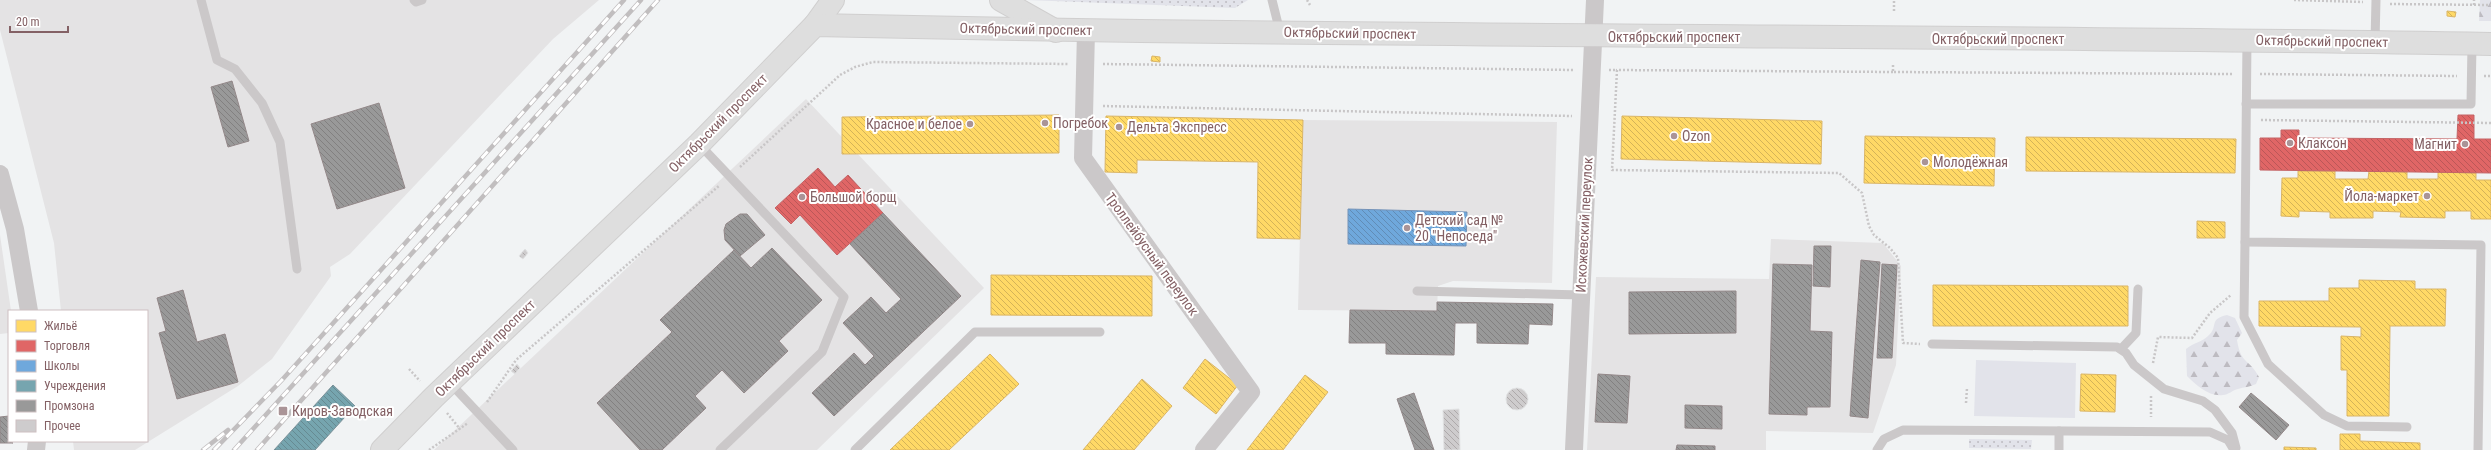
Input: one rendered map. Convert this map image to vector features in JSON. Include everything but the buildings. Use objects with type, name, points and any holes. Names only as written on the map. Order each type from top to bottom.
[{"type":"main road","points":[[815,25],[833,0]]},
{"type":"main road","points":[[1001,0],[1056,30]]},
{"type":"main road","name":"Октябрьский проспект","points":[[386,449],[450,383],[699,144],[815,25],[1086,31],[2247,40],[2482,44]]},
{"type":"street","name":"Искожевский переулок","points":[[1574,450],[1595,0]]},
{"type":"street","name":"Троллейбусный переулок","points":[[1086,31],[1083,158],[1251,392],[1204,450]]},
{"type":"street","points":[[0,174],[15,229],[29,310]]},
{"type":"lane","points":[[201,0],[216,60],[235,69],[262,102],[280,142],[297,269]]},
{"type":"lane","points":[[414,0],[416,2],[422,0]]},
{"type":"lane","points":[[1272,0],[1280,32]]},
{"type":"lane","points":[[2375,42],[2376,2]]},
{"type":"lane","points":[[2247,40],[2244,317],[2268,364],[2324,415],[2347,426],[2407,427]]},
{"type":"lane","points":[[2246,104],[2471,104],[2472,76],[2482,44]]},
{"type":"lane","points":[[699,144],[844,297],[822,352],[720,450]]},
{"type":"lane","points":[[2246,242],[2481,245],[2478,450]]},
{"type":"lane","points":[[2121,349],[2136,333],[2138,289]]},
{"type":"lane","points":[[1417,291],[1581,295]]},
{"type":"lane","points":[[855,450],[975,332],[1100,332]]},
{"type":"lane","points":[[1932,344],[2109,345],[2121,349],[2134,365],[2164,390],[2204,401],[2215,410],[2232,432],[2235,450]]},
{"type":"lane","points":[[450,383],[513,450]]},
{"type":"lane","points":[[1877,450],[1884,439],[1903,430],[2059,430],[2210,432],[2228,440],[2235,450]]},
{"type":"lane","points":[[2059,430],[2059,450]]},
{"type":"path","points":[[1307,0],[1310,5]]},
{"type":"path","points":[[1894,0],[1894,11]]},
{"type":"path","points":[[2294,0],[2491,5]]},
{"type":"path","points":[[2474,0],[2474,5]]},
{"type":"path","points":[[429,450],[478,414],[516,360],[730,177],[840,75],[855,67],[873,62],[1592,70],[2491,76]]},
{"type":"path","points":[[1893,65],[1893,72]]},
{"type":"path","points":[[1617,70],[1612,170],[1839,173],[1862,193],[1869,226],[1874,235],[1890,248],[1898,258],[1903,343],[1932,344]]},
{"type":"path","points":[[1084,106],[1590,116]]},
{"type":"path","points":[[2246,120],[2491,123]]},
{"type":"path","points":[[2151,432],[2151,379],[2158,338],[2192,338],[2210,313],[2245,283]]},
{"type":"path","points":[[1966,403],[1967,388]]},
{"type":"shaded area","points":[[0,0],[599,0],[553,39],[350,254],[330,267],[331,276],[272,359],[238,386],[148,442],[148,310],[61,310],[54,243],[0,30]]},
{"type":"shaded area","points":[[806,99],[984,288],[817,450],[434,450]]},
{"type":"shaded area","points":[[1303,120],[1557,122],[1552,283],[1453,281],[1438,286],[1437,311],[1298,310]]},
{"type":"shaded area","points":[[0,235],[11,310],[8,310],[8,333],[0,334]]},
{"type":"shaded area","points":[[1771,239],[1883,243],[1901,266],[1896,365],[1873,433],[1766,431],[1766,450],[1587,450],[1596,277],[1769,279]]},
{"type":"shaded area","points":[[73,442],[148,442],[135,450],[74,450]]},
{"type":"green space","points":[[1026,0],[1248,0],[1235,8]]},
{"type":"green space","points":[[2480,0],[2491,0],[2491,21],[2479,21]]},
{"type":"green space","points":[[2227,315],[2235,318],[2242,333],[2237,340],[2241,354],[2259,377],[2254,385],[2225,395],[2218,395],[2203,390],[2187,376],[2186,349],[2206,338],[2211,333],[2216,321]]},
{"type":"green space","points":[[1976,360],[2076,363],[2075,418],[1974,416]]},
{"type":"green space","points":[[1969,439],[2032,440],[2031,449],[1969,448]]},
{"type":"railway","points":[[214,450],[281,381],[624,0]]},
{"type":"railway","points":[[234,450],[641,0]]},
{"type":"railway","points":[[257,450],[658,0]]},
{"type":"railway","points":[[203,450],[228,430]]},
{"type":"place","name":"Погребок","points":[[1045,123]]},
{"type":"place","name":"Красное и белое","points":[[970,124]]},
{"type":"place","name":"Дельта Экспресс","points":[[1119,127]]},
{"type":"place","name":"Ozon","points":[[1674,136]]},
{"type":"place","name":"Клаксон","points":[[2290,143]]},
{"type":"place","name":"Магнит","points":[[2465,144]]},
{"type":"place","name":"Молодёжная","points":[[1925,162]]},
{"type":"place","name":"Йола-маркет","points":[[2427,196]]},
{"type":"place","name":"Большой борщ","points":[[802,197]]},
{"type":"place","name":"Детский сад № 20 \"Непоседа\"","points":[[1407,228]]},
{"type":"place","name":"Киров-Заводская","points":[[283,411]]}]
